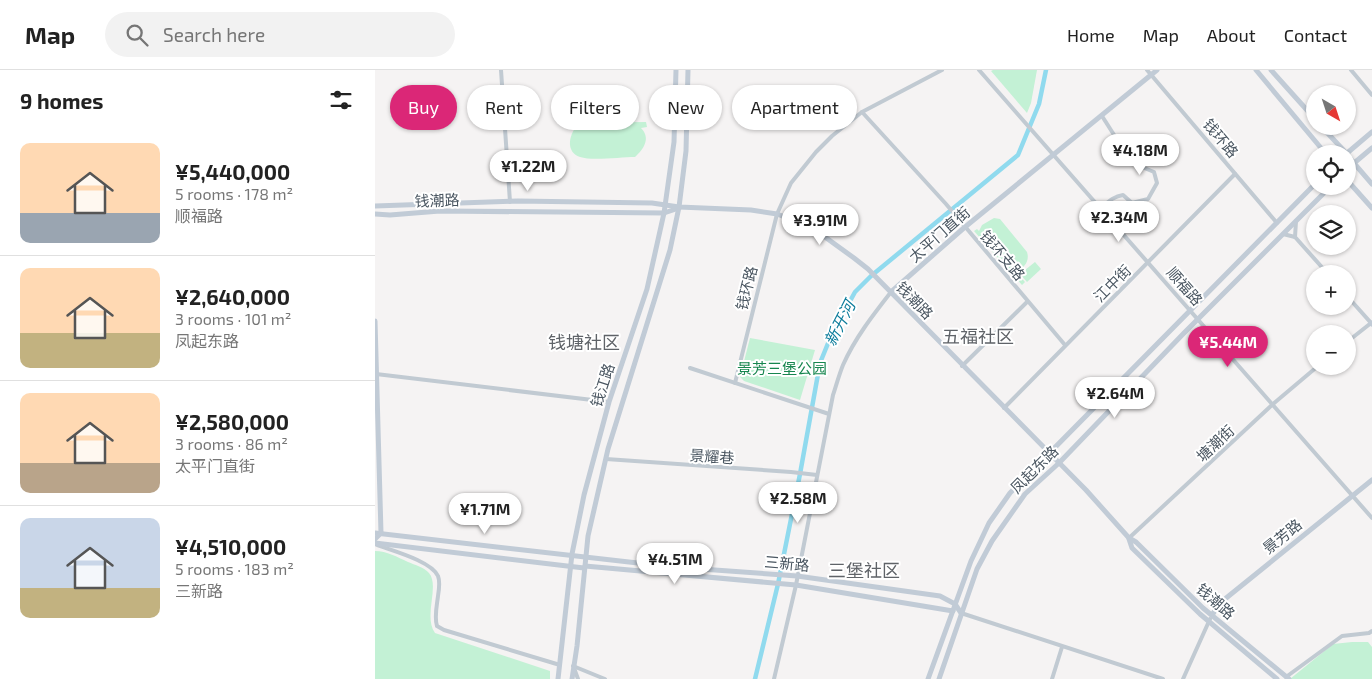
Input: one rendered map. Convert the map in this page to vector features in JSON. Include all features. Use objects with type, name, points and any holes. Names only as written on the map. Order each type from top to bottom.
[{"type":"main road","name":"钱江路","points":[[558,679],[571,554],[584,495],[609,402],[647,288],[666,205],[674,142],[676,70]]},
{"type":"main road","name":"钱江路","points":[[571,679],[577,646],[588,536],[605,459],[670,250],[679,208],[686,152],[688,70]]},
{"type":"main road","name":"太平门直街","points":[[891,292],[965,227],[1157,70]]},
{"type":"main road","points":[[1256,70],[1318,145]]},
{"type":"main road","points":[[1271,70],[1306,110]]},
{"type":"main road","points":[[1356,146],[1372,132]]},
{"type":"main road","points":[[1329,135],[1339,145]]},
{"type":"main road","points":[[1356,161],[1372,148]]},
{"type":"main road","points":[[1356,165],[1372,184]]},
{"type":"main road","points":[[1356,190],[1372,208]]},
{"type":"main road","name":"凤起东路","points":[[928,679],[968,569],[989,523],[1010,493],[1306,193]]},
{"type":"main road","name":"凤起东路","points":[[939,679],[977,569],[992,541],[1025,494],[1059,463],[1198,319],[1322,195]]},
{"type":"main road","name":"钱潮路","points":[[375,206],[510,202],[652,203],[679,208],[727,208],[777,214],[801,223],[825,237],[868,269],[1086,490],[1129,538],[1136,542],[1203,608],[1288,678]]},
{"type":"main road","name":"钱潮路","points":[[375,214],[390,215],[440,211],[664,213],[679,208]]},
{"type":"main road","points":[[375,321],[378,533],[375,538]]},
{"type":"main road","name":"景芳路","points":[[1212,615],[1219,603],[1372,480]]},
{"type":"main road","name":"三新路","points":[[378,533],[673,567],[789,575],[940,596],[955,604]]},
{"type":"main road","name":"钱潮路","points":[[1129,538],[1132,548],[1209,622],[1277,679]]},
{"type":"main road","name":"三新路","points":[[375,543],[571,566],[796,584],[961,613]]},
{"type":"main road","points":[[955,604],[961,613]]},
{"type":"street","points":[[501,70],[510,202]]},
{"type":"street","name":"钱环路","points":[[735,383],[777,214],[791,183],[832,136],[862,112],[942,70]]},
{"type":"street","name":"顺福路","points":[[979,70],[1372,518]]},
{"type":"street","name":"钱环路","points":[[1147,70],[1277,223]]},
{"type":"street","points":[[1351,70],[1372,95]]},
{"type":"street","name":"钱环支路","points":[[862,112],[946,204],[1065,346]]},
{"type":"street","points":[[1101,208],[1115,197],[1123,195],[1132,203],[1147,199],[1157,183],[1154,172],[1135,164],[1102,116]]},
{"type":"street","name":"江中街","points":[[1004,408],[1235,174]]},
{"type":"street","points":[[1295,238],[1296,221]]},
{"type":"street","points":[[1283,234],[1295,238],[1320,265]]},
{"type":"street","name":"太平门直街","points":[[774,679],[796,584],[833,396],[843,366],[871,318],[891,292]]},
{"type":"street","points":[[962,366],[1027,302]]},
{"type":"street","points":[[1356,306],[1371,324],[1356,335]]},
{"type":"street","points":[[690,368],[829,414]]},
{"type":"street","points":[[376,374],[609,402]]},
{"type":"street","name":"塘潮街","points":[[1129,538],[1273,404],[1307,375]]},
{"type":"street","name":"景耀巷","points":[[605,459],[817,475]]},
{"type":"street","name":"三新路","points":[[375,543],[420,561],[433,569],[438,577],[439,592],[435,621],[437,626],[443,630],[560,665]]},
{"type":"street","points":[[961,613],[1163,679]]},
{"type":"street","points":[[1183,679],[1212,615]]},
{"type":"street","points":[[1288,678],[1342,636],[1372,631]]},
{"type":"street","points":[[1052,679],[1062,647]]},
{"type":"street","points":[[573,666],[578,679]]},
{"type":"street","points":[[573,666],[605,679]]},
{"type":"green space","points":[[1037,70],[1031,103],[1027,113],[991,71]]},
{"type":"green space","points":[[639,122],[646,122],[647,127],[641,128],[646,139],[635,157],[585,158],[572,152],[570,140],[574,130],[639,130]]},
{"type":"green space","points":[[994,218],[1000,219],[1027,252],[1028,258],[1025,264],[1015,271],[1025,282],[1022,285],[974,231],[977,229],[979,231],[982,225]]},
{"type":"green space","points":[[1035,262],[1041,269],[1027,282],[1020,274]]},
{"type":"green space","name":"景芳三堡公园","points":[[750,338],[815,350],[800,400],[744,381],[740,377]]},
{"type":"green space","points":[[375,551],[392,555],[429,573],[433,585],[431,618],[435,633],[550,671],[550,679],[375,679]]},
{"type":"green space","points":[[1368,642],[1372,647],[1372,679],[1290,679],[1333,644]]},
{"type":"waterway","name":"新开河","points":[[755,679],[778,584],[820,363],[831,336],[855,292],[871,276],[1018,155],[1039,104],[1046,70]]},
{"type":"district","name":"五福社区","points":[[978,336]]},
{"type":"district","name":"钱塘社区","points":[[584,342]]},
{"type":"district","name":"三堡社区","points":[[864,570]]}]
